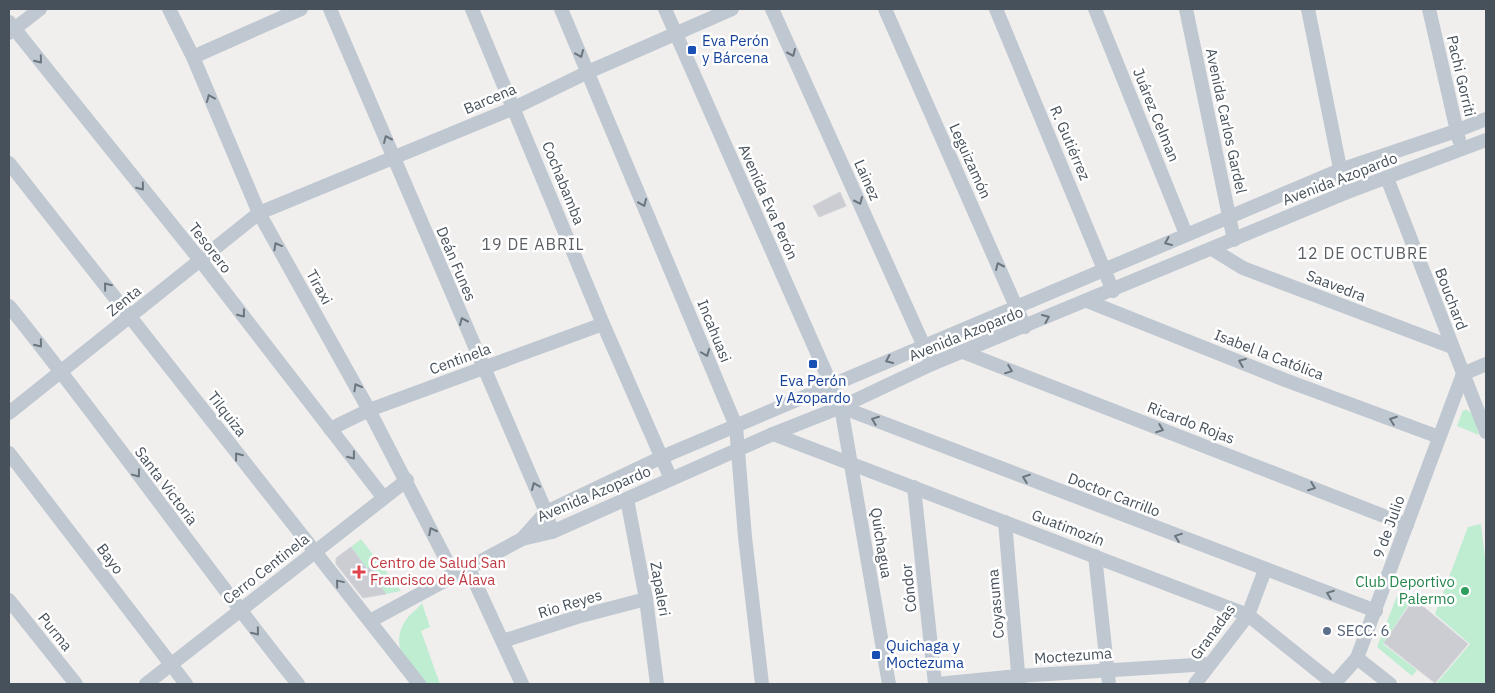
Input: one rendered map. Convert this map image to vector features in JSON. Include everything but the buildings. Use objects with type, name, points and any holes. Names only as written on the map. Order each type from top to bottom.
[{"type":"street","points":[[10,28],[40,9]]},
{"type":"street","name":"Tiraxi","points":[[169,9],[193,57],[259,213],[369,410],[454,575]]},
{"type":"street","points":[[193,57],[301,9]]},
{"type":"street","name":"Deán Funes","points":[[330,9],[436,261],[546,512],[552,532]]},
{"type":"street","name":"Cochabamba","points":[[472,9],[603,324],[671,479]]},
{"type":"street","name":"Incahuasi","points":[[561,9],[736,426],[762,684]]},
{"type":"street","name":"Avenida Eva Perón","points":[[665,9],[841,407]]},
{"type":"street","name":"Barcena","points":[[259,213],[514,108],[588,72],[732,9]]},
{"type":"street","name":"Lainez","points":[[772,9],[932,364]]},
{"type":"street","name":"Leguizamón","points":[[885,9],[1025,328]]},
{"type":"street","name":"R. Gutiérrez","points":[[996,9],[1113,291]]},
{"type":"street","name":"Juárez Celman","points":[[1095,9],[1186,234]]},
{"type":"street","name":"Avenida Carlos Gardel","points":[[1186,9],[1234,240]]},
{"type":"street","points":[[1308,9],[1345,193]]},
{"type":"street","name":"Pachi Gorriti","points":[[1429,9],[1456,131],[1462,149]]},
{"type":"street","name":"Tesorero","points":[[10,28],[200,260],[383,497]]},
{"type":"street","name":"Avenida Azopardo","points":[[522,539],[546,512],[662,457],[1340,170],[1486,119]]},
{"type":"street","name":"Avenida Azopardo","points":[[522,539],[552,532],[773,434],[841,407],[932,364],[1025,328],[1345,193],[1486,140]]},
{"type":"street","name":"Tilquiza","points":[[9,163],[131,316],[313,553],[370,621],[419,684]]},
{"type":"street","name":"Bouchard","points":[[1388,178],[1486,432]]},
{"type":"street","name":"Zenta","points":[[9,413],[259,213]]},
{"type":"street","name":"Saavedra","points":[[1212,249],[1243,268],[1452,347]]},
{"type":"street","name":"Isabel la Católica","points":[[1087,301],[1286,380],[1439,437]]},
{"type":"street","name":"Santa Victoria","points":[[9,306],[62,372],[239,611],[298,684]]},
{"type":"street","name":"Centinela","points":[[330,429],[369,410],[603,324]]},
{"type":"street","name":"Ricardo Rojas","points":[[963,352],[1407,525]]},
{"type":"street","points":[[1463,374],[1486,364]]},
{"type":"street","name":"9 de Julio","points":[[1334,684],[1358,658],[1463,374]]},
{"type":"street","name":"Quichagua","points":[[841,407],[889,684]]},
{"type":"street","name":"Doctor Carrillo","points":[[841,407],[1376,611]]},
{"type":"street","points":[[773,434],[779,408]]},
{"type":"street","name":"Guatimozín","points":[[773,434],[1248,615],[1334,684]]},
{"type":"street","name":"Bayo","points":[[9,453],[186,684]]},
{"type":"street","name":"Cerro Centinela","points":[[146,684],[406,480]]},
{"type":"street","name":"Cóndor","points":[[914,488],[936,684]]},
{"type":"street","name":"Zapaleri","points":[[627,499],[646,599],[657,684]]},
{"type":"street","name":"Coyasuma","points":[[1005,522],[1019,680]]},
{"type":"street","points":[[370,621],[522,539]]},
{"type":"street","points":[[1095,556],[1108,677]]},
{"type":"street","points":[[468,567],[522,684]]},
{"type":"street","name":"Granadas","points":[[1195,684],[1248,615],[1266,570]]},
{"type":"street","name":"Rio Reyes","points":[[503,641],[577,617],[646,599]]},
{"type":"street","name":"Purma","points":[[9,600],[76,684]]},
{"type":"street","points":[[1358,658],[1390,684]]},
{"type":"street","name":"Moctezuma","points":[[936,684],[1108,677],[1210,664]]},
{"type":"green space","points":[[1463,410],[1473,414],[1479,435],[1457,426]]},
{"type":"green space","name":"Club Deportivo Palermo","points":[[1481,524],[1486,567],[1486,684],[1436,684],[1470,644],[1435,614],[1468,527]]},
{"type":"green space","points":[[361,539],[401,591],[386,594],[374,578],[378,575],[372,567],[367,569],[351,547]]},
{"type":"green space","points":[[1397,596],[1409,604],[1383,644],[1417,670],[1412,676],[1377,647]]},
{"type":"green space","points":[[422,603],[430,627],[421,631],[440,684],[420,684],[405,660],[399,644],[402,626]]},
{"type":"place","name":"Eva Perón y Bárcena","points":[[692,50]]},
{"type":"place","name":"Eva Perón y Azopardo","points":[[813,364]]},
{"type":"place","name":"Centro de Salud San Francisco de Álava","points":[[359,572]]},
{"type":"place","name":"Club Deportivo Palermo","points":[[1465,591]]},
{"type":"place","name":"SECC. 6","points":[[1327,631]]},
{"type":"place","name":"Quichaga y Moctezuma","points":[[876,655]]},
{"type":"district","name":"19 DE ABRIL","points":[[533,244]]},
{"type":"district","name":"12 DE OCTUBRE","points":[[1363,253]]}]
